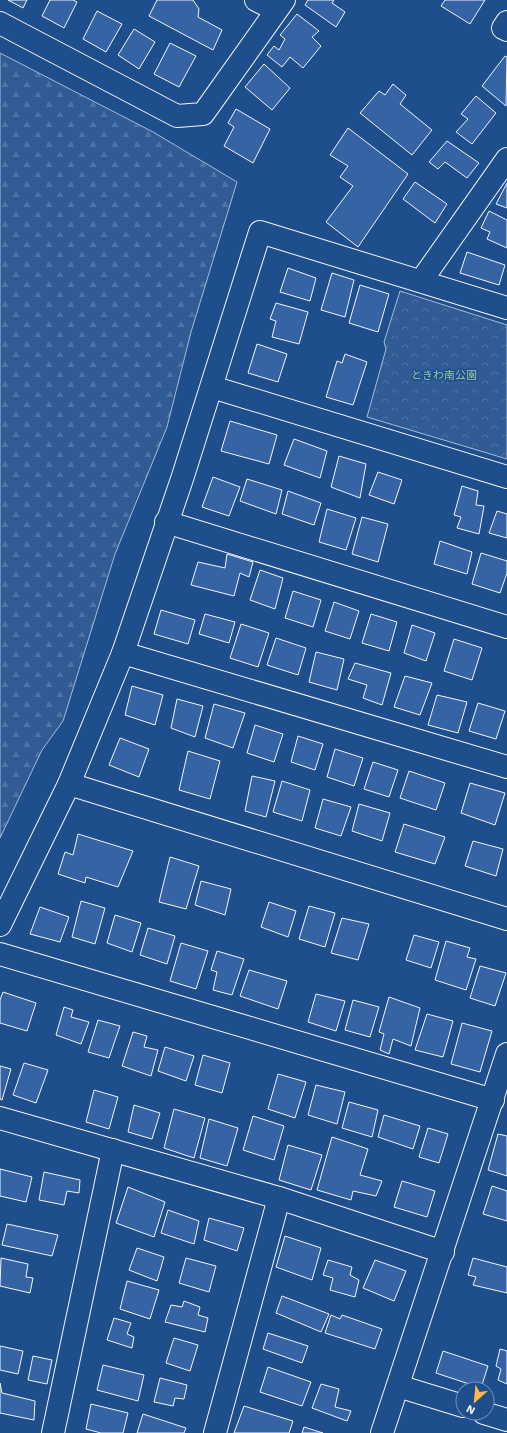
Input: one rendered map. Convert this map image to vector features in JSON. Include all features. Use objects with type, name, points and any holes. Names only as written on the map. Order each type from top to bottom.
[{"type":"street","points":[[0,23],[177,116],[203,114],[280,5],[256,0]]},
{"type":"street","points":[[507,22],[503,28],[507,30]]},
{"type":"street","points":[[421,281],[507,159]]},
{"type":"street","points":[[0,924],[69,784],[123,653],[212,387],[260,232],[507,308]]},
{"type":"street","points":[[212,387],[507,477]]},
{"type":"street","points":[[166,522],[507,627]]},
{"type":"street","points":[[123,653],[507,767]]},
{"type":"street","points":[[69,784],[507,919]]},
{"type":"street","points":[[0,954],[493,1100]]},
{"type":"street","points":[[382,1433],[443,1252],[507,1054]]},
{"type":"street","points":[[0,1118],[279,1198],[443,1252]]},
{"type":"street","points":[[53,1433],[112,1150]]},
{"type":"street","points":[[216,1433],[279,1198]]},
{"type":"street","points":[[398,1386],[455,1404]]},
{"type":"street","points":[[495,1416],[507,1420]]},
{"type":"green space","points":[[0,53],[153,132],[237,182],[191,332],[167,427],[115,554],[63,721],[42,750],[0,838]]},
{"type":"green space","name":"ときわ南公園","points":[[400,291],[507,325],[507,459],[367,417],[386,349],[384,342]]},
{"type":"building","points":[[8,0],[27,0],[23,8]]},
{"type":"building","points":[[50,0],[73,0],[77,2],[64,28],[42,16]]},
{"type":"building","points":[[157,0],[193,0],[199,9],[198,17],[222,30],[213,50],[149,16]]},
{"type":"building","points":[[308,0],[334,0],[332,3],[345,12],[336,27],[305,5]]},
{"type":"building","points":[[445,0],[485,0],[470,24],[441,6]]},
{"type":"building","points":[[97,11],[122,24],[106,52],[83,39]]},
{"type":"building","points":[[297,14],[319,31],[312,37],[321,46],[303,68],[290,57],[282,67],[267,55],[274,46],[279,50],[285,39],[280,35]]},
{"type":"building","points":[[134,29],[155,42],[139,69],[118,55]]},
{"type":"building","points":[[170,43],[196,56],[179,87],[154,74]]},
{"type":"building","points":[[505,56],[507,57],[506,106],[482,86]]},
{"type":"building","points":[[264,64],[290,88],[272,110],[245,87]]},
{"type":"building","points":[[393,84],[406,95],[400,104],[432,130],[412,155],[360,113],[379,91],[385,95]]},
{"type":"building","points":[[476,96],[496,113],[472,144],[456,132],[468,119],[461,114]]},
{"type":"building","points":[[236,109],[270,129],[253,163],[224,146],[234,127],[228,123]]},
{"type":"building","points":[[348,128],[408,174],[358,247],[326,222],[353,186],[340,177],[348,166],[330,155]]},
{"type":"building","points":[[447,141],[479,163],[467,178],[445,162],[438,169],[429,162]]},
{"type":"building","points":[[415,182],[447,204],[435,223],[403,199]]},
{"type":"building","points":[[507,183],[507,208],[496,204]]},
{"type":"building","points":[[489,211],[507,220],[507,248],[487,239],[490,232],[481,228]]},
{"type":"building","points":[[467,252],[505,265],[499,285],[460,273]]},
{"type":"building","points":[[288,268],[316,278],[310,301],[280,292]]},
{"type":"building","points":[[332,273],[354,280],[345,317],[321,310]]},
{"type":"building","points":[[360,285],[389,294],[378,332],[349,323]]},
{"type":"building","points":[[276,303],[308,312],[299,344],[272,337],[276,321],[270,319]]},
{"type":"building","points":[[257,344],[287,354],[278,382],[248,373]]},
{"type":"building","points":[[345,354],[367,362],[353,405],[326,397],[337,361],[342,363]]},
{"type":"building","points":[[230,421],[277,435],[269,464],[221,451]]},
{"type":"building","points":[[294,439],[327,451],[320,478],[284,465]]},
{"type":"building","points":[[339,456],[366,464],[360,498],[331,487]]},
{"type":"building","points":[[378,472],[402,480],[394,504],[369,495]]},
{"type":"building","points":[[213,477],[240,487],[229,516],[202,507]]},
{"type":"building","points":[[247,479],[282,490],[276,514],[240,501]]},
{"type":"building","points":[[462,486],[478,491],[476,505],[484,506],[479,534],[457,528],[461,517],[454,515]]},
{"type":"building","points":[[288,491],[321,503],[314,525],[282,514]]},
{"type":"building","points":[[327,509],[356,518],[346,550],[319,542]]},
{"type":"building","points":[[497,511],[507,514],[507,538],[489,533]]},
{"type":"building","points":[[362,517],[388,524],[378,562],[352,554]]},
{"type":"building","points":[[440,541],[472,552],[467,574],[434,564]]},
{"type":"building","points":[[481,553],[507,561],[507,573],[500,593],[472,584]]},
{"type":"building","points":[[227,554],[253,562],[249,577],[240,573],[234,596],[191,585],[198,562],[225,568]]},
{"type":"building","points":[[260,570],[283,578],[275,609],[250,600]]},
{"type":"building","points":[[293,591],[321,600],[313,627],[285,618]]},
{"type":"building","points":[[334,602],[359,611],[350,639],[325,631]]},
{"type":"building","points":[[161,610],[195,620],[188,644],[154,634]]},
{"type":"building","points":[[205,614],[235,622],[229,643],[199,634]]},
{"type":"building","points":[[371,614],[397,622],[389,651],[362,643]]},
{"type":"building","points":[[241,624],[269,633],[258,667],[230,658]]},
{"type":"building","points":[[412,625],[435,633],[426,661],[404,653]]},
{"type":"building","points":[[276,638],[306,648],[298,675],[267,665]]},
{"type":"building","points":[[454,639],[482,648],[472,680],[444,671]]},
{"type":"building","points":[[316,652],[344,659],[337,690],[309,682]]},
{"type":"building","points":[[355,663],[391,673],[382,705],[363,698],[367,685],[348,679]]},
{"type":"building","points":[[405,676],[432,683],[420,715],[394,707]]},
{"type":"building","points":[[132,686],[163,695],[155,725],[125,715]]},
{"type":"building","points":[[437,695],[467,702],[458,733],[428,725]]},
{"type":"building","points":[[177,699],[203,706],[195,737],[171,728]]},
{"type":"building","points":[[478,703],[505,711],[496,739],[469,731]]},
{"type":"building","points":[[214,704],[245,713],[233,748],[205,738]]},
{"type":"building","points":[[255,725],[283,734],[274,762],[247,753]]},
{"type":"building","points":[[298,736],[323,744],[315,770],[291,762]]},
{"type":"building","points":[[120,738],[149,749],[139,777],[109,765]]},
{"type":"building","points":[[335,749],[363,758],[354,786],[327,777]]},
{"type":"building","points":[[188,751],[220,761],[210,799],[179,790]]},
{"type":"building","points":[[373,762],[398,770],[389,797],[364,789]]},
{"type":"building","points":[[409,771],[445,783],[436,810],[400,798]]},
{"type":"building","points":[[252,776],[275,781],[266,817],[245,811]]},
{"type":"building","points":[[282,781],[310,790],[302,821],[273,812]]},
{"type":"building","points":[[470,783],[505,793],[495,825],[461,813]]},
{"type":"building","points":[[323,799],[351,807],[341,836],[315,828]]},
{"type":"building","points":[[359,804],[390,813],[382,841],[352,831]]},
{"type":"building","points":[[404,824],[445,837],[435,864],[395,852]]},
{"type":"building","points":[[78,834],[133,851],[118,887],[86,877],[85,883],[58,874],[65,852],[73,855]]},
{"type":"building","points":[[473,841],[503,849],[496,876],[465,866]]},
{"type":"building","points":[[170,857],[199,866],[186,909],[159,902]]},
{"type":"building","points":[[201,881],[231,889],[225,915],[195,905]]},
{"type":"building","points":[[81,901],[105,908],[95,944],[72,937]]},
{"type":"building","points":[[269,902],[296,911],[288,937],[261,927]]},
{"type":"building","points":[[309,906],[335,913],[325,947],[299,939]]},
{"type":"building","points":[[40,907],[69,917],[60,942],[30,934]]},
{"type":"building","points":[[115,915],[141,923],[132,952],[107,943]]},
{"type":"building","points":[[342,918],[369,924],[358,960],[331,953]]},
{"type":"building","points":[[148,928],[175,936],[167,964],[140,955]]},
{"type":"building","points":[[414,935],[439,942],[431,968],[406,960]]},
{"type":"building","points":[[446,941],[470,948],[467,957],[476,959],[466,990],[435,980]]},
{"type":"building","points":[[181,943],[208,951],[196,989],[170,981]]},
{"type":"building","points":[[217,951],[244,959],[232,995],[213,990],[217,972],[211,970]]},
{"type":"building","points":[[480,966],[506,973],[495,1006],[470,998]]},
{"type":"building","points":[[249,970],[287,981],[278,1009],[240,996]]},
{"type":"building","points":[[3,992],[36,1003],[27,1031],[0,1023],[0,1000]]},
{"type":"building","points":[[316,994],[345,1001],[336,1031],[308,1022]]},
{"type":"building","points":[[389,997],[420,1008],[411,1046],[393,1039],[389,1054],[380,1050],[384,1034],[379,1032]]},
{"type":"building","points":[[353,1000],[379,1007],[370,1037],[345,1030]]},
{"type":"building","points":[[64,1007],[73,1010],[71,1017],[89,1022],[81,1044],[56,1035]]},
{"type":"building","points":[[427,1014],[453,1021],[443,1057],[415,1050]]},
{"type":"building","points":[[98,1020],[120,1026],[109,1058],[88,1052]]},
{"type":"building","points":[[462,1023],[492,1031],[480,1072],[451,1064]]},
{"type":"building","points":[[133,1032],[147,1036],[144,1047],[158,1050],[151,1076],[122,1066]]},
{"type":"building","points":[[165,1047],[194,1056],[186,1081],[158,1071]]},
{"type":"building","points":[[203,1055],[230,1063],[222,1093],[195,1085]]},
{"type":"building","points":[[24,1063],[48,1070],[36,1103],[13,1095]]},
{"type":"building","points":[[0,1066],[11,1069],[2,1100],[0,1099]]},
{"type":"building","points":[[278,1074],[306,1082],[295,1118],[268,1109]]},
{"type":"building","points":[[316,1085],[345,1092],[337,1124],[308,1115]]},
{"type":"building","points":[[94,1090],[118,1097],[109,1129],[86,1122]]},
{"type":"building","points":[[349,1102],[378,1110],[372,1137],[342,1128]]},
{"type":"building","points":[[134,1105],[160,1113],[152,1139],[128,1132]]},
{"type":"building","points":[[174,1109],[205,1118],[194,1158],[164,1148]]},
{"type":"building","points":[[384,1115],[420,1126],[413,1149],[378,1137]]},
{"type":"building","points":[[253,1116],[284,1126],[274,1160],[243,1150]]},
{"type":"building","points":[[209,1119],[238,1128],[227,1166],[200,1158]]},
{"type":"building","points":[[428,1128],[448,1134],[439,1163],[419,1157]]},
{"type":"building","points":[[498,1134],[507,1136],[507,1176],[488,1170]]},
{"type":"building","points":[[332,1137],[368,1149],[360,1175],[382,1181],[376,1196],[353,1191],[351,1200],[317,1190]]},
{"type":"building","points":[[288,1145],[322,1155],[311,1190],[279,1180]]},
{"type":"building","points":[[0,1169],[32,1177],[26,1202],[0,1196]]},
{"type":"building","points":[[44,1172],[80,1180],[79,1193],[67,1191],[64,1205],[39,1200]]},
{"type":"building","points":[[402,1181],[435,1191],[427,1217],[394,1207]]},
{"type":"building","points":[[492,1186],[507,1191],[507,1221],[483,1214]]},
{"type":"building","points":[[128,1187],[165,1202],[154,1237],[116,1223]]},
{"type":"building","points":[[168,1210],[199,1221],[194,1244],[161,1233]]},
{"type":"building","points":[[209,1218],[244,1228],[237,1251],[204,1240]]},
{"type":"building","points":[[7,1224],[58,1235],[52,1256],[2,1245]]},
{"type":"building","points":[[285,1236],[321,1248],[312,1280],[276,1267]]},
{"type":"building","points":[[137,1248],[164,1257],[157,1281],[129,1270]]},
{"type":"building","points":[[1,1258],[28,1264],[26,1277],[33,1278],[30,1293],[0,1286]]},
{"type":"building","points":[[186,1258],[216,1266],[209,1292],[179,1283]]},
{"type":"building","points":[[473,1258],[507,1267],[507,1293],[473,1285],[476,1277],[468,1275]]},
{"type":"building","points":[[328,1260],[352,1267],[350,1275],[359,1280],[355,1297],[330,1290],[333,1278],[323,1275]]},
{"type":"building","points":[[375,1260],[406,1271],[394,1301],[363,1288]]},
{"type":"building","points":[[127,1281],[159,1290],[150,1319],[120,1309]]},
{"type":"building","points":[[282,1296],[329,1314],[321,1332],[276,1313]]},
{"type":"building","points":[[184,1301],[200,1307],[198,1315],[208,1318],[205,1332],[165,1322],[171,1305],[182,1307]]},
{"type":"building","points":[[331,1315],[340,1319],[342,1315],[382,1329],[375,1349],[325,1333]]},
{"type":"building","points":[[114,1318],[131,1323],[127,1334],[134,1337],[132,1348],[107,1340]]},
{"type":"building","points":[[268,1333],[308,1346],[302,1363],[263,1349]]},
{"type":"building","points":[[174,1338],[198,1345],[190,1371],[166,1363]]},
{"type":"building","points":[[0,1346],[23,1351],[18,1374],[0,1370]]},
{"type":"building","points":[[500,1349],[507,1351],[507,1384],[498,1380],[501,1369],[496,1366]]},
{"type":"building","points":[[443,1351],[488,1366],[483,1381],[460,1381],[436,1373]]},
{"type":"building","points":[[33,1356],[52,1360],[47,1384],[28,1380]]},
{"type":"building","points":[[103,1365],[144,1375],[138,1401],[97,1390]]},
{"type":"building","points":[[268,1367],[311,1382],[302,1406],[260,1392]]},
{"type":"building","points":[[160,1378],[187,1385],[184,1399],[175,1398],[173,1406],[154,1402]]},
{"type":"building","points":[[0,1383],[2,1393],[35,1401],[34,1420],[0,1413]]},
{"type":"building","points":[[321,1384],[339,1389],[335,1407],[351,1411],[347,1421],[312,1408]]},
{"type":"building","points":[[91,1404],[128,1413],[123,1433],[101,1433],[86,1429]]},
{"type":"building","points":[[244,1406],[293,1421],[289,1433],[234,1433]]},
{"type":"building","points":[[143,1414],[186,1428],[184,1433],[137,1433]]},
{"type":"building","points":[[304,1427],[323,1433],[302,1433]]}]
